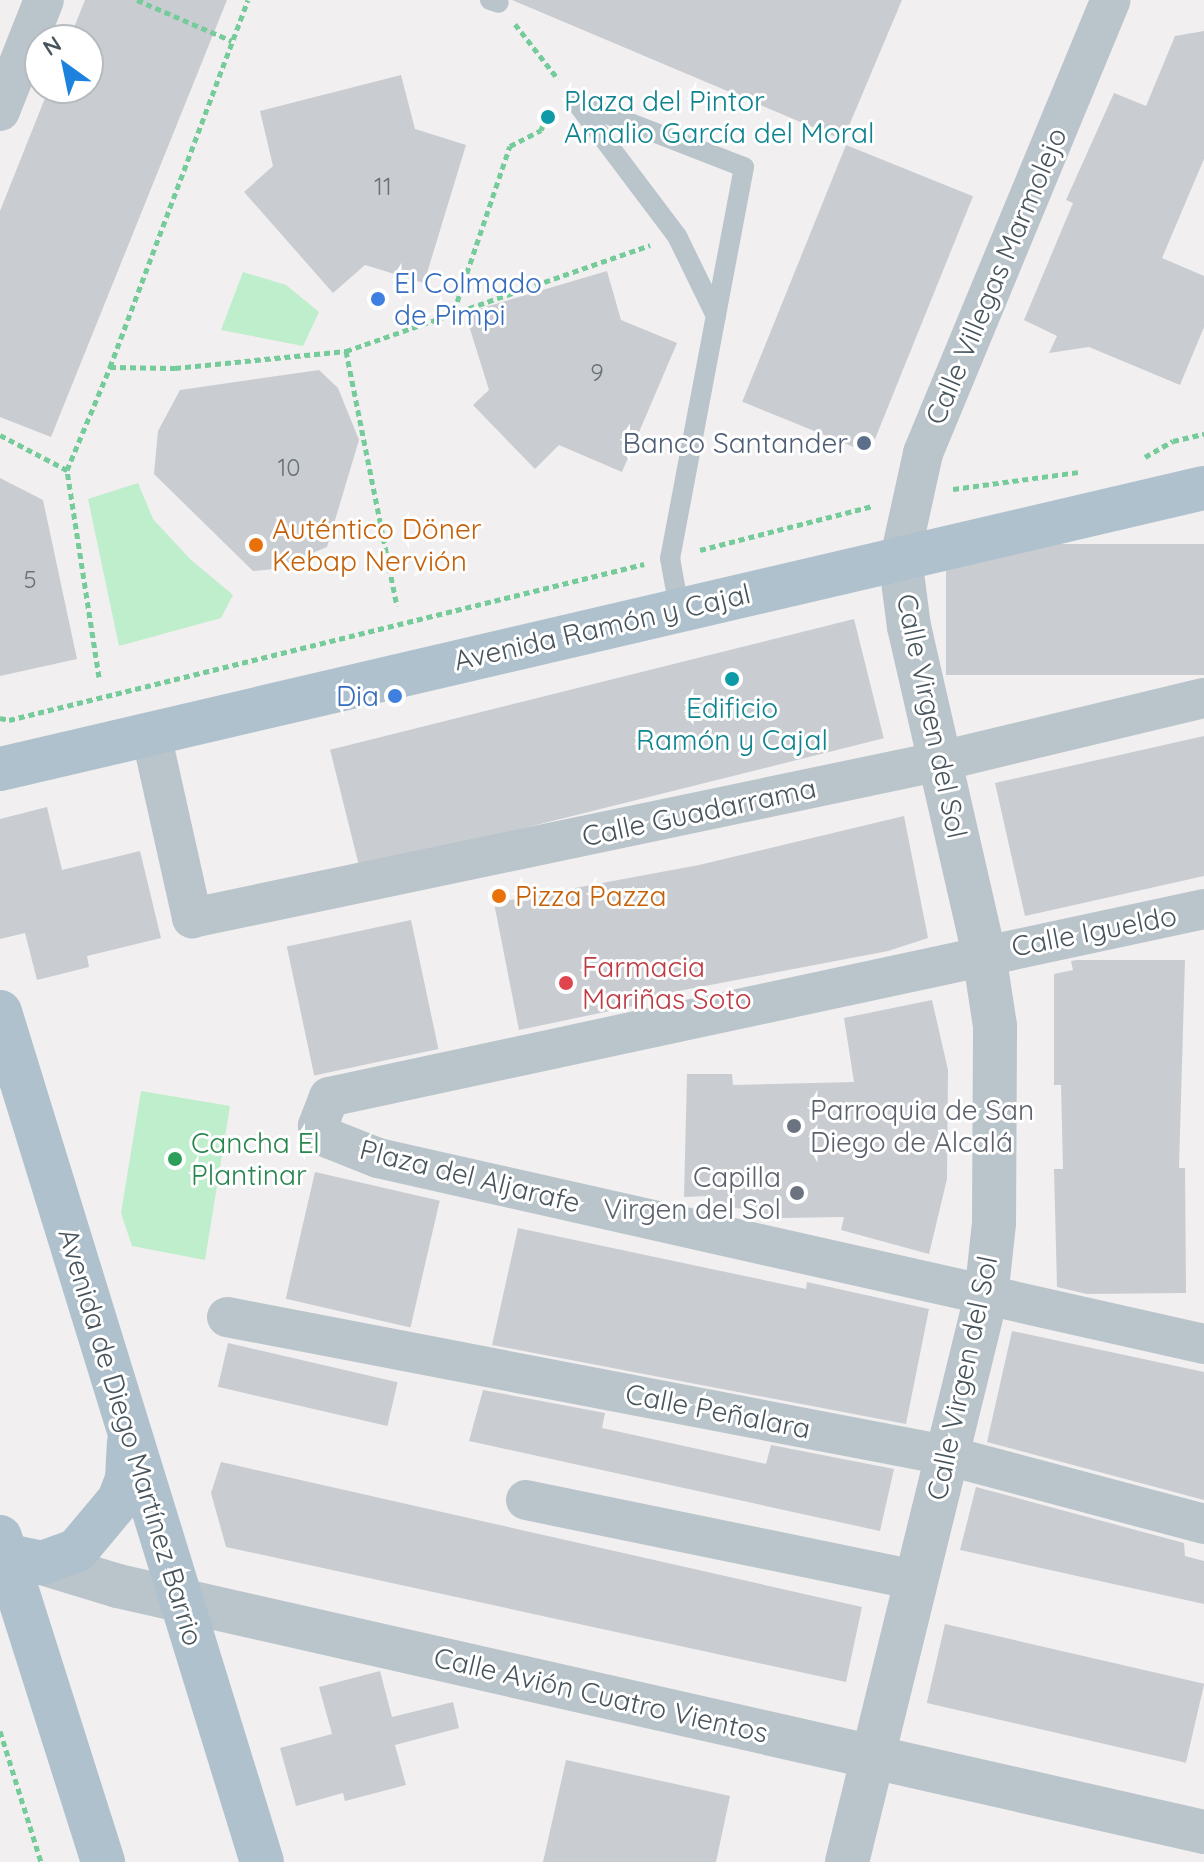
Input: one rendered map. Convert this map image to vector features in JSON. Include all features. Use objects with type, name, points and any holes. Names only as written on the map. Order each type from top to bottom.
[{"type":"main road","name":"Avenida Ramón y Cajal","points":[[0,769],[679,608],[1204,488]]},
{"type":"main road","name":"Avenida de Diego Martínez Barrio","points":[[0,1012],[262,1862]]},
{"type":"main road","points":[[103,1862],[10,1546],[77,1550],[109,1516],[127,1479],[128,1429]]},
{"type":"street","points":[[0,111],[44,0]]},
{"type":"street","name":"Calle Villegas Marmolejo","points":[[900,558],[923,453],[1111,0]]},
{"type":"street","name":"Calle Virgen del Sol","points":[[847,1862],[870,1756],[917,1580],[945,1455],[986,1297],[994,1223],[995,1026],[984,954],[909,627],[900,558]]},
{"type":"street","name":"Calle Guadarrama","points":[[151,734],[192,918],[941,761],[1204,698]]},
{"type":"street","name":"Calle Igueldo","points":[[984,954],[1204,909]]},
{"type":"street","name":"Plaza del Aljarafe","points":[[984,954],[329,1097],[318,1126],[330,1139],[378,1158],[986,1297]]},
{"type":"street","points":[[986,1297],[1204,1344]]},
{"type":"street","name":"Calle Peñalara","points":[[227,1317],[945,1455],[1204,1524]]},
{"type":"street","points":[[526,1500],[917,1580]]},
{"type":"street","name":"Calle Avión Cuatro Vientos","points":[[10,1546],[181,1600],[1204,1832]]},
{"type":"lane","points":[[576,102],[677,236],[716,316]]},
{"type":"lane","points":[[576,102],[744,167],[670,558],[679,608]]},
{"type":"path","points":[[137,0],[232,41]]},
{"type":"path","points":[[99,677],[67,470],[110,367],[248,0]]},
{"type":"path","points":[[495,2],[576,102]]},
{"type":"path","points":[[454,312],[510,146],[541,130],[562,83]]},
{"type":"path","points":[[110,367],[175,368],[346,351],[677,236]]},
{"type":"path","points":[[346,351],[397,606]]},
{"type":"path","points":[[1138,462],[1173,441],[1204,434]]},
{"type":"path","points":[[0,435],[67,470]]},
{"type":"path","points":[[940,491],[1092,470]]},
{"type":"path","points":[[0,718],[9,720],[885,503]]},
{"type":"path","points":[[0,1731],[41,1862]]},
{"type":"green space","points":[[243,272],[286,285],[319,312],[303,346],[221,330]]},
{"type":"green space","points":[[138,483],[153,519],[190,559],[233,595],[221,618],[119,646],[88,499]]},
{"type":"green space","name":"Cancha El Plantinar","points":[[141,1091],[230,1106],[205,1260],[132,1246],[121,1213]]},
{"type":"building","points":[[85,0],[227,0],[51,437],[0,417],[0,211],[43,104],[104,104],[104,24],[75,24]]},
{"type":"building","points":[[512,0],[902,0],[843,140]]},
{"type":"building","points":[[1204,31],[1204,159],[1162,258],[1204,276],[1204,327],[1180,385],[1089,347],[1049,353],[1057,336],[1024,320],[1073,203],[1066,200],[1114,93],[1146,106],[1175,36]]},
{"type":"building","points":[[401,75],[415,129],[466,145],[424,283],[365,265],[333,293],[244,192],[273,166],[260,111]]},
{"type":"building","points":[[846,145],[973,196],[869,453],[742,402]]},
{"type":"building","points":[[607,271],[621,320],[677,343],[622,472],[559,445],[535,469],[473,405],[489,390],[465,313]]},
{"type":"building","points":[[319,370],[338,388],[359,440],[327,547],[274,569],[253,571],[154,474],[158,431],[180,390]]},
{"type":"building","points":[[0,478],[43,500],[77,659],[0,676]]},
{"type":"building","points":[[946,544],[1204,544],[1204,675],[946,675]]},
{"type":"building","name":"Edificio Ramón y Cajal","points":[[854,619],[884,738],[360,869],[330,750]]},
{"type":"building","points":[[1204,736],[1204,876],[1025,916],[995,783]]},
{"type":"building","points":[[47,807],[62,870],[140,851],[161,938],[87,956],[89,967],[37,980],[25,933],[0,939],[0,819]]},
{"type":"building","points":[[904,816],[928,938],[888,951],[642,998],[643,1004],[519,1030],[494,903],[699,865]]},
{"type":"building","points":[[411,920],[438,1049],[314,1076],[287,946]]},
{"type":"building","points":[[1185,960],[1179,1168],[1185,1168],[1186,1293],[1087,1294],[1057,1287],[1054,1169],[1063,1169],[1061,1085],[1054,1085],[1054,974],[1073,970],[1071,961]]},
{"type":"building","points":[[932,1000],[948,1070],[947,1179],[929,1254],[841,1230],[844,1217],[781,1218],[782,1214],[757,1214],[756,1209],[732,1208],[732,1203],[707,1203],[707,1196],[684,1197],[687,1074],[732,1074],[733,1085],[854,1082],[844,1018]]},
{"type":"building","points":[[315,1172],[440,1201],[410,1327],[286,1299]]},
{"type":"building","points":[[518,1228],[806,1289],[807,1282],[929,1309],[906,1424],[492,1345]]},
{"type":"building","points":[[1012,1331],[1204,1372],[1204,1500],[987,1442]]},
{"type":"building","points":[[228,1343],[398,1382],[387,1426],[218,1387]]},
{"type":"building","points":[[483,1390],[605,1413],[602,1428],[766,1464],[771,1445],[894,1469],[880,1531],[469,1441]]},
{"type":"building","points":[[221,1462],[862,1607],[846,1682],[226,1547],[211,1493]]},
{"type":"building","points":[[976,1487],[1184,1543],[1185,1556],[1204,1561],[1204,1604],[960,1550]]},
{"type":"building","points":[[945,1624],[1204,1684],[1186,1763],[927,1703]]},
{"type":"building","points":[[380,1671],[392,1717],[453,1702],[459,1728],[395,1745],[406,1785],[345,1801],[343,1793],[296,1806],[280,1748],[332,1734],[319,1687]]},
{"type":"building","points":[[566,1760],[730,1796],[716,1862],[543,1862]]},
{"type":"place","name":"Plaza del Pintor Amalio García del Moral","points":[[548,117]]},
{"type":"place","name":"El Colmado de Pimpi","points":[[378,299]]},
{"type":"place","name":"Banco Santander","points":[[864,443]]},
{"type":"place","name":"Auténtico Döner Kebap Nervión","points":[[256,545]]},
{"type":"place","name":"Edificio Ramón y Cajal","points":[[732,679]]},
{"type":"place","name":"Dia","points":[[395,696]]},
{"type":"place","name":"Pizza Pazza","points":[[499,896]]},
{"type":"place","name":"Farmacia Mariñas Soto","points":[[566,983]]},
{"type":"place","name":"Parroquia de San Diego de Alcalá","points":[[794,1126]]},
{"type":"place","name":"Cancha El Plantinar","points":[[175,1159]]},
{"type":"place","name":"Capilla Virgen del Sol","points":[[797,1193]]}]
